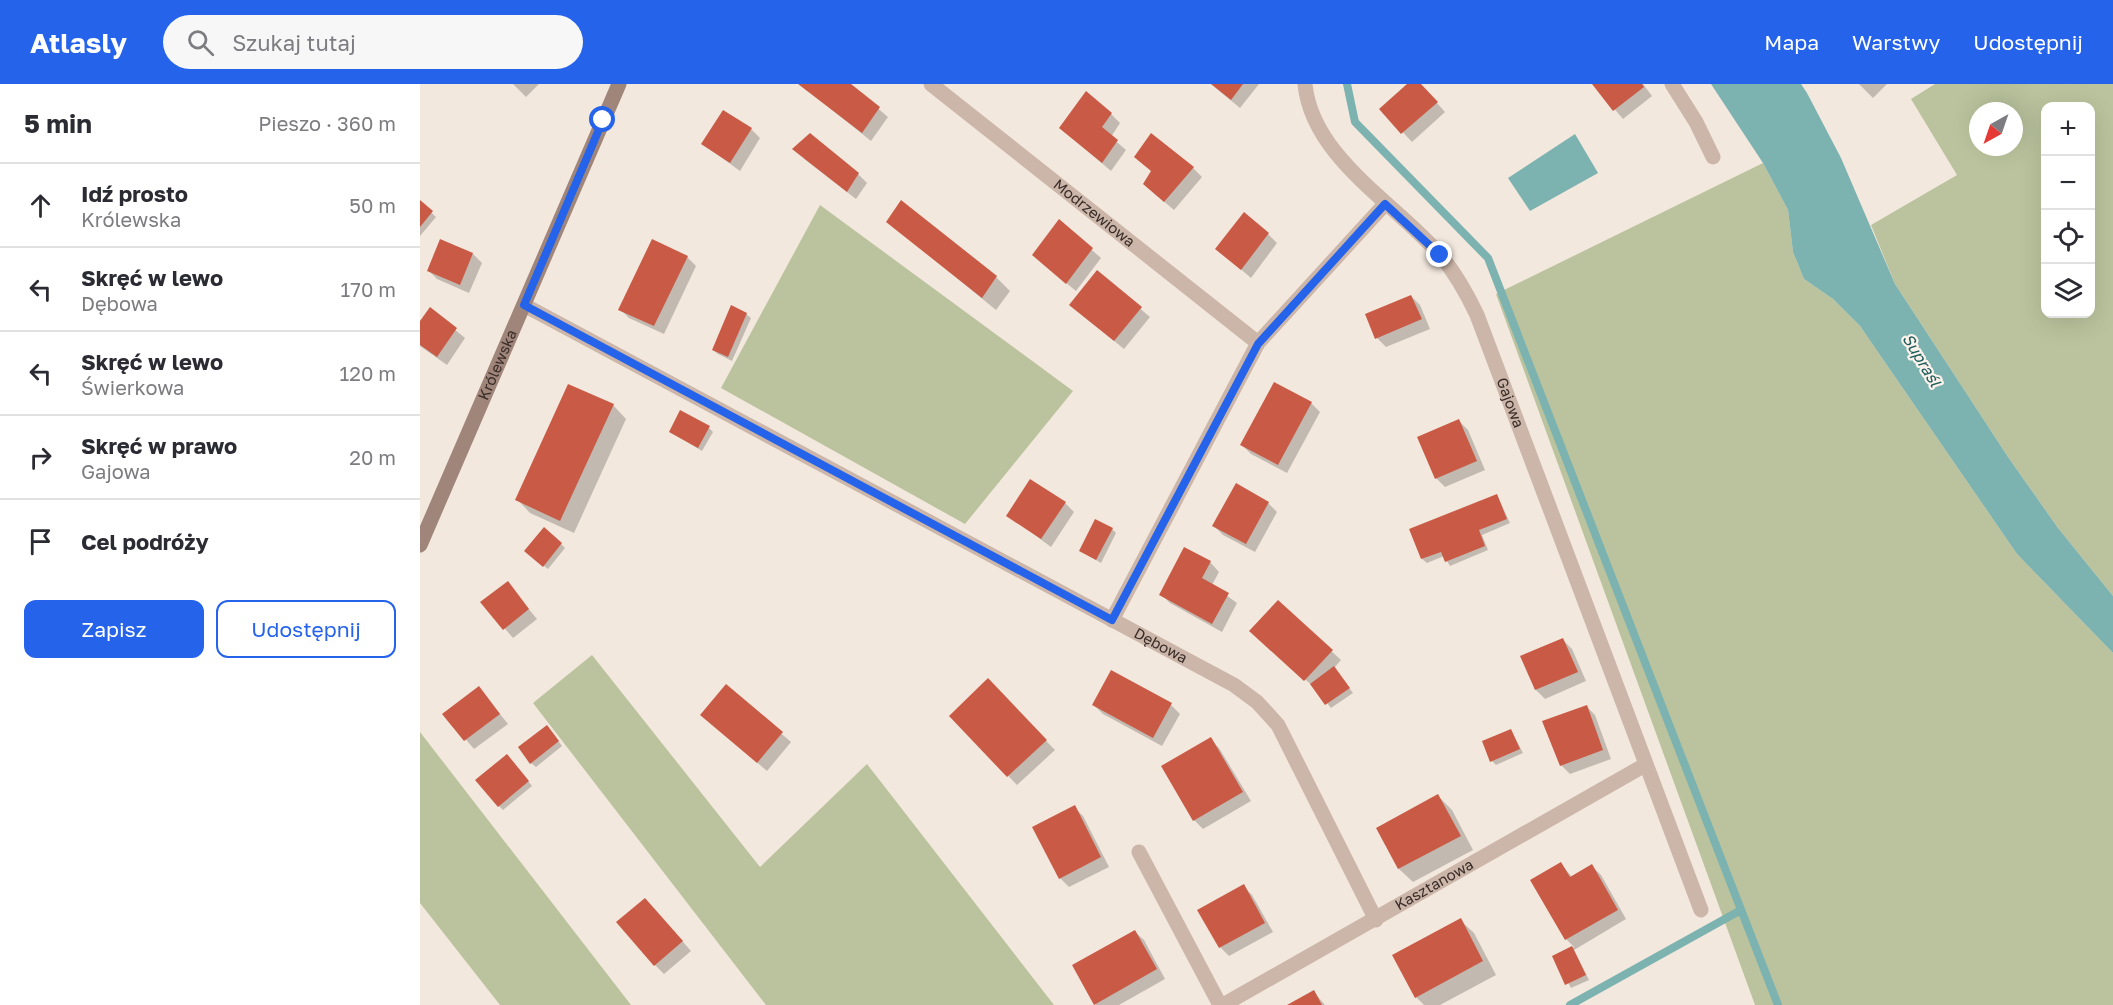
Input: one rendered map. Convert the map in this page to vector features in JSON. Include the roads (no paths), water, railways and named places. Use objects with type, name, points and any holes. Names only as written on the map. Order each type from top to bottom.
[{"type":"street","name":"Królewska","points":[[420,545],[619,84]]},
{"type":"street","name":"Modrzewiowa","points":[[931,84],[1258,344]]},
{"type":"street","name":"Gajowa","points":[[1305,84],[1307,99],[1323,138],[1385,204],[1440,255],[1461,284],[1477,315],[1701,910]]},
{"type":"street","points":[[1672,84],[1696,122],[1713,158]]},
{"type":"street","points":[[1112,620],[1258,344],[1385,204]]},
{"type":"street","name":"Dębowa","points":[[524,305],[1234,685],[1257,702],[1278,726],[1376,920]]},
{"type":"street","name":"Kasztanowa","points":[[1222,1005],[1376,920],[1645,765]]},
{"type":"street","points":[[1139,852],[1222,1005]]},
{"type":"water","name":"Supraśl","points":[[1711,84],[1801,84],[1841,158],[1895,284],[2008,457],[2058,528],[2113,596],[2113,653],[2017,554],[1860,326],[1833,299],[1804,279],[1793,252],[1788,210],[1763,163]]},
{"type":"water","points":[[1575,134],[1598,173],[1530,211],[1508,178]]},
{"type":"waterway","points":[[1347,84],[1355,122],[1488,258],[1778,1005]]},
{"type":"waterway","points":[[1570,1005],[1741,910]]}]
